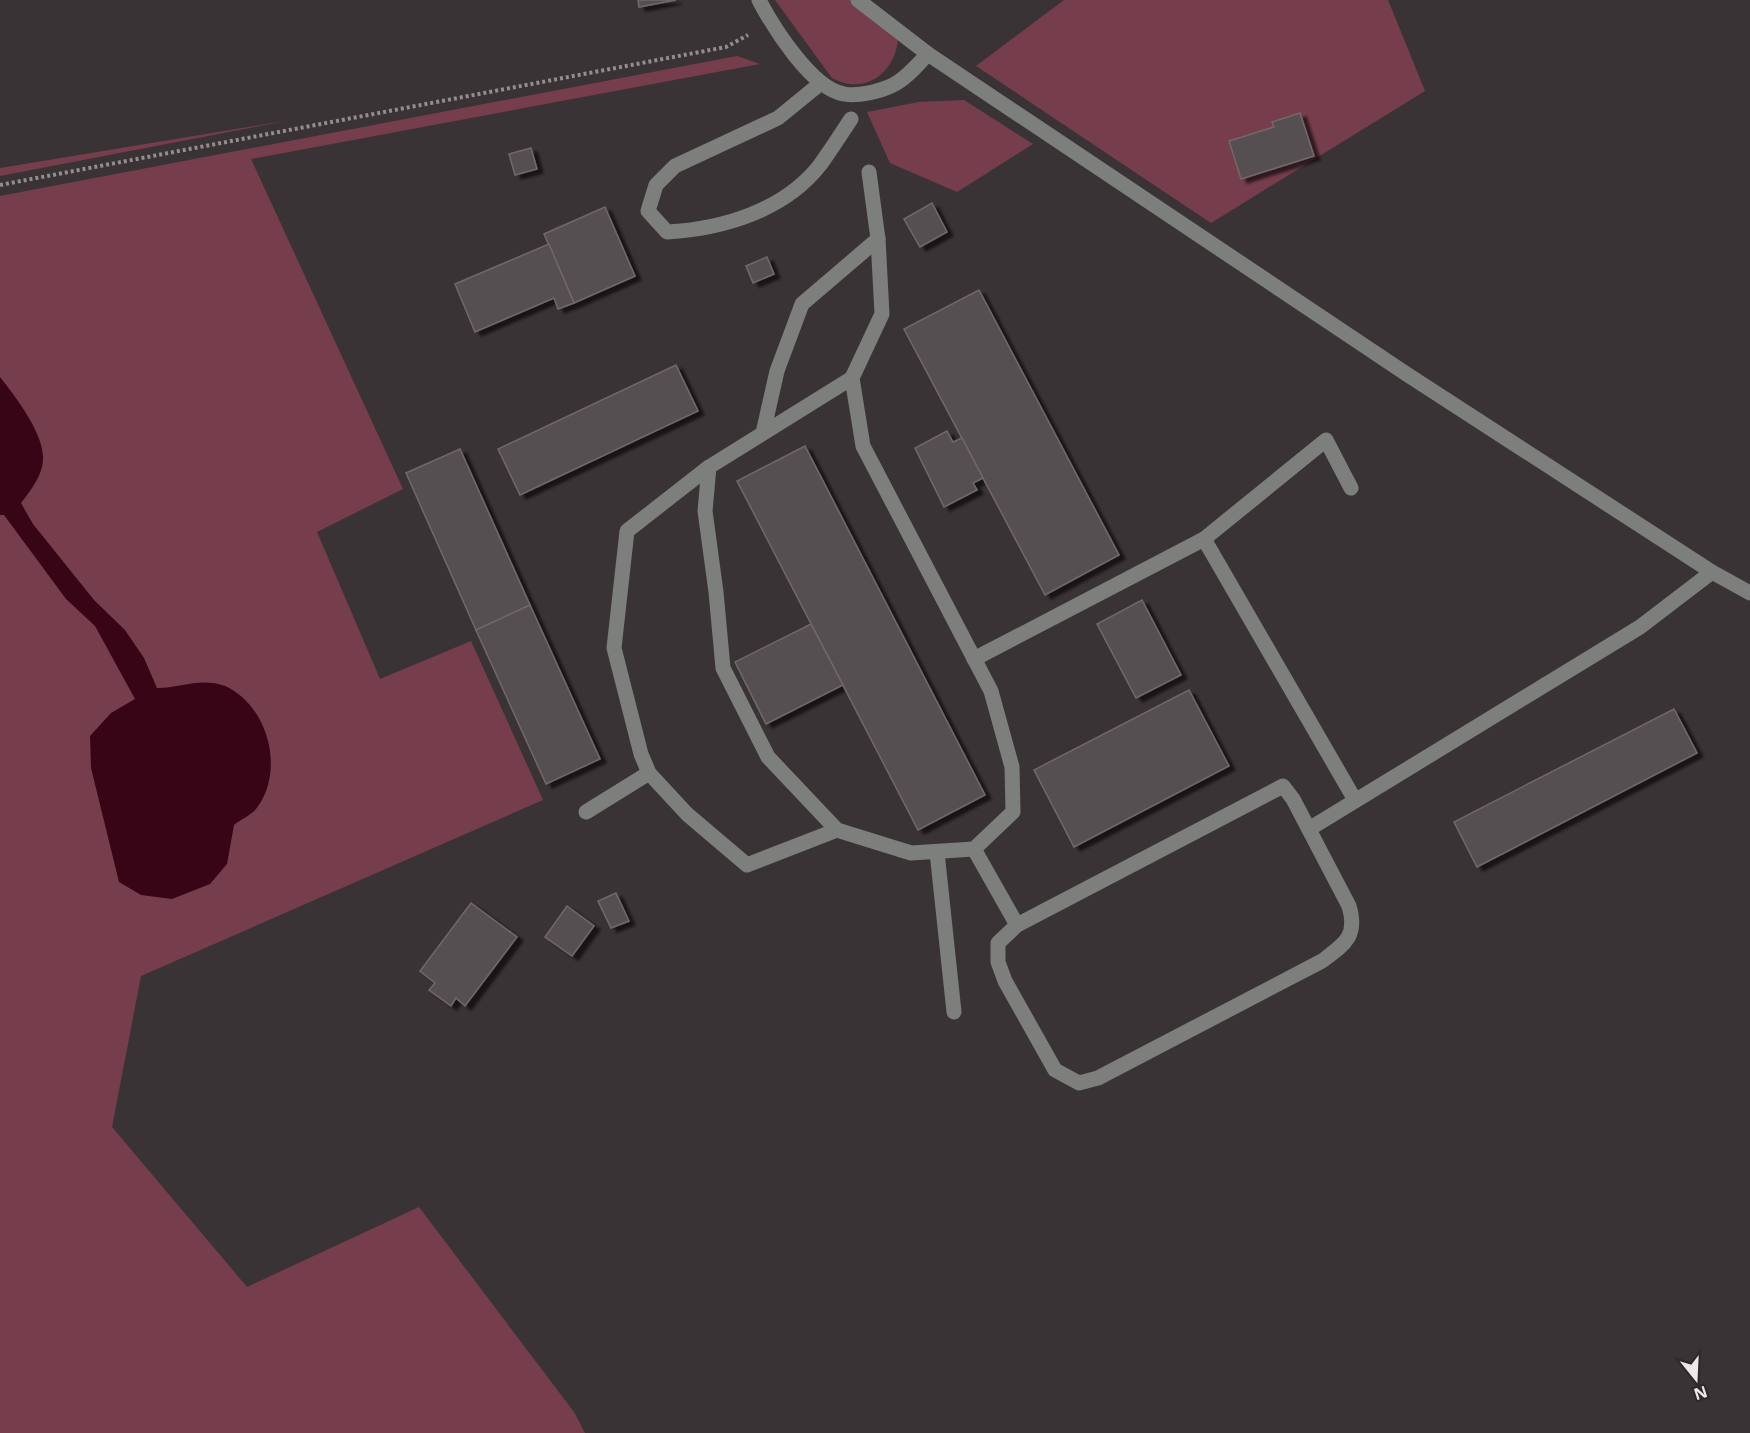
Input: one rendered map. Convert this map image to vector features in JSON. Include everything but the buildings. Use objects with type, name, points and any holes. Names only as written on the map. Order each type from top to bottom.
[{"type":"street","points":[[759,0],[771,24],[821,83],[843,94],[871,92],[895,85],[928,54]]},
{"type":"street","points":[[858,0],[928,54],[1398,368],[1712,572],[1750,593]]},
{"type":"street","points":[[821,83],[778,118],[675,166],[656,185],[648,211],[667,232],[703,230],[764,209],[804,182],[819,166],[851,119]]},
{"type":"street","points":[[837,830],[747,865],[687,814],[649,773],[641,754],[614,648],[627,531],[709,467],[852,378],[882,314],[879,239],[869,172]]},
{"type":"street","points":[[764,433],[777,371],[802,304],[879,239]]},
{"type":"street","points":[[709,467],[705,512],[723,668],[768,758],[837,830],[911,853],[974,849],[1013,812],[1012,767],[991,691],[863,446],[852,378]]},
{"type":"street","points":[[974,659],[1204,539],[1326,440],[1352,488]]},
{"type":"street","points":[[1204,539],[1355,800]]},
{"type":"street","points":[[1309,829],[1640,627],[1712,572]]},
{"type":"street","points":[[586,812],[649,773]]},
{"type":"street","points":[[1283,786],[1309,829],[1349,906],[1354,922],[1351,934],[1342,947],[1322,962],[1098,1078],[1079,1083],[1055,1070],[1005,981],[998,962],[998,943],[1017,926],[1283,786]]},
{"type":"street","points":[[974,849],[1017,926]]},
{"type":"street","points":[[937,852],[954,1012]]},
{"type":"path","points":[[0,185],[726,47],[771,24]]},
{"type":"shaded area","points":[[775,0],[850,0],[898,38],[891,62],[885,71],[866,82],[844,83],[832,78]]},
{"type":"shaded area","points":[[1064,0],[1388,0],[1425,91],[1211,223],[976,66]]},
{"type":"shaded area","points":[[737,56],[760,64],[251,159],[403,489],[317,532],[380,679],[471,641],[543,800],[141,976],[112,1127],[247,1287],[419,1207],[574,1412],[585,1433],[0,1433],[0,196]]},
{"type":"shaded area","points":[[964,100],[1033,144],[957,192],[890,163],[867,112],[919,102]]},
{"type":"shaded area","points":[[291,120],[0,176],[0,168]]},
{"type":"shaded area","points":[[0,377],[27,414],[41,446],[43,463],[41,469],[29,493],[21,503],[33,524],[94,600],[125,630],[144,658],[157,688],[199,683],[225,686],[240,695],[252,708],[262,723],[268,740],[271,758],[270,776],[265,794],[254,811],[234,825],[227,864],[210,884],[172,899],[141,895],[119,882],[91,768],[90,736],[111,713],[135,699],[95,626],[66,599],[4,515],[0,515]]}]
